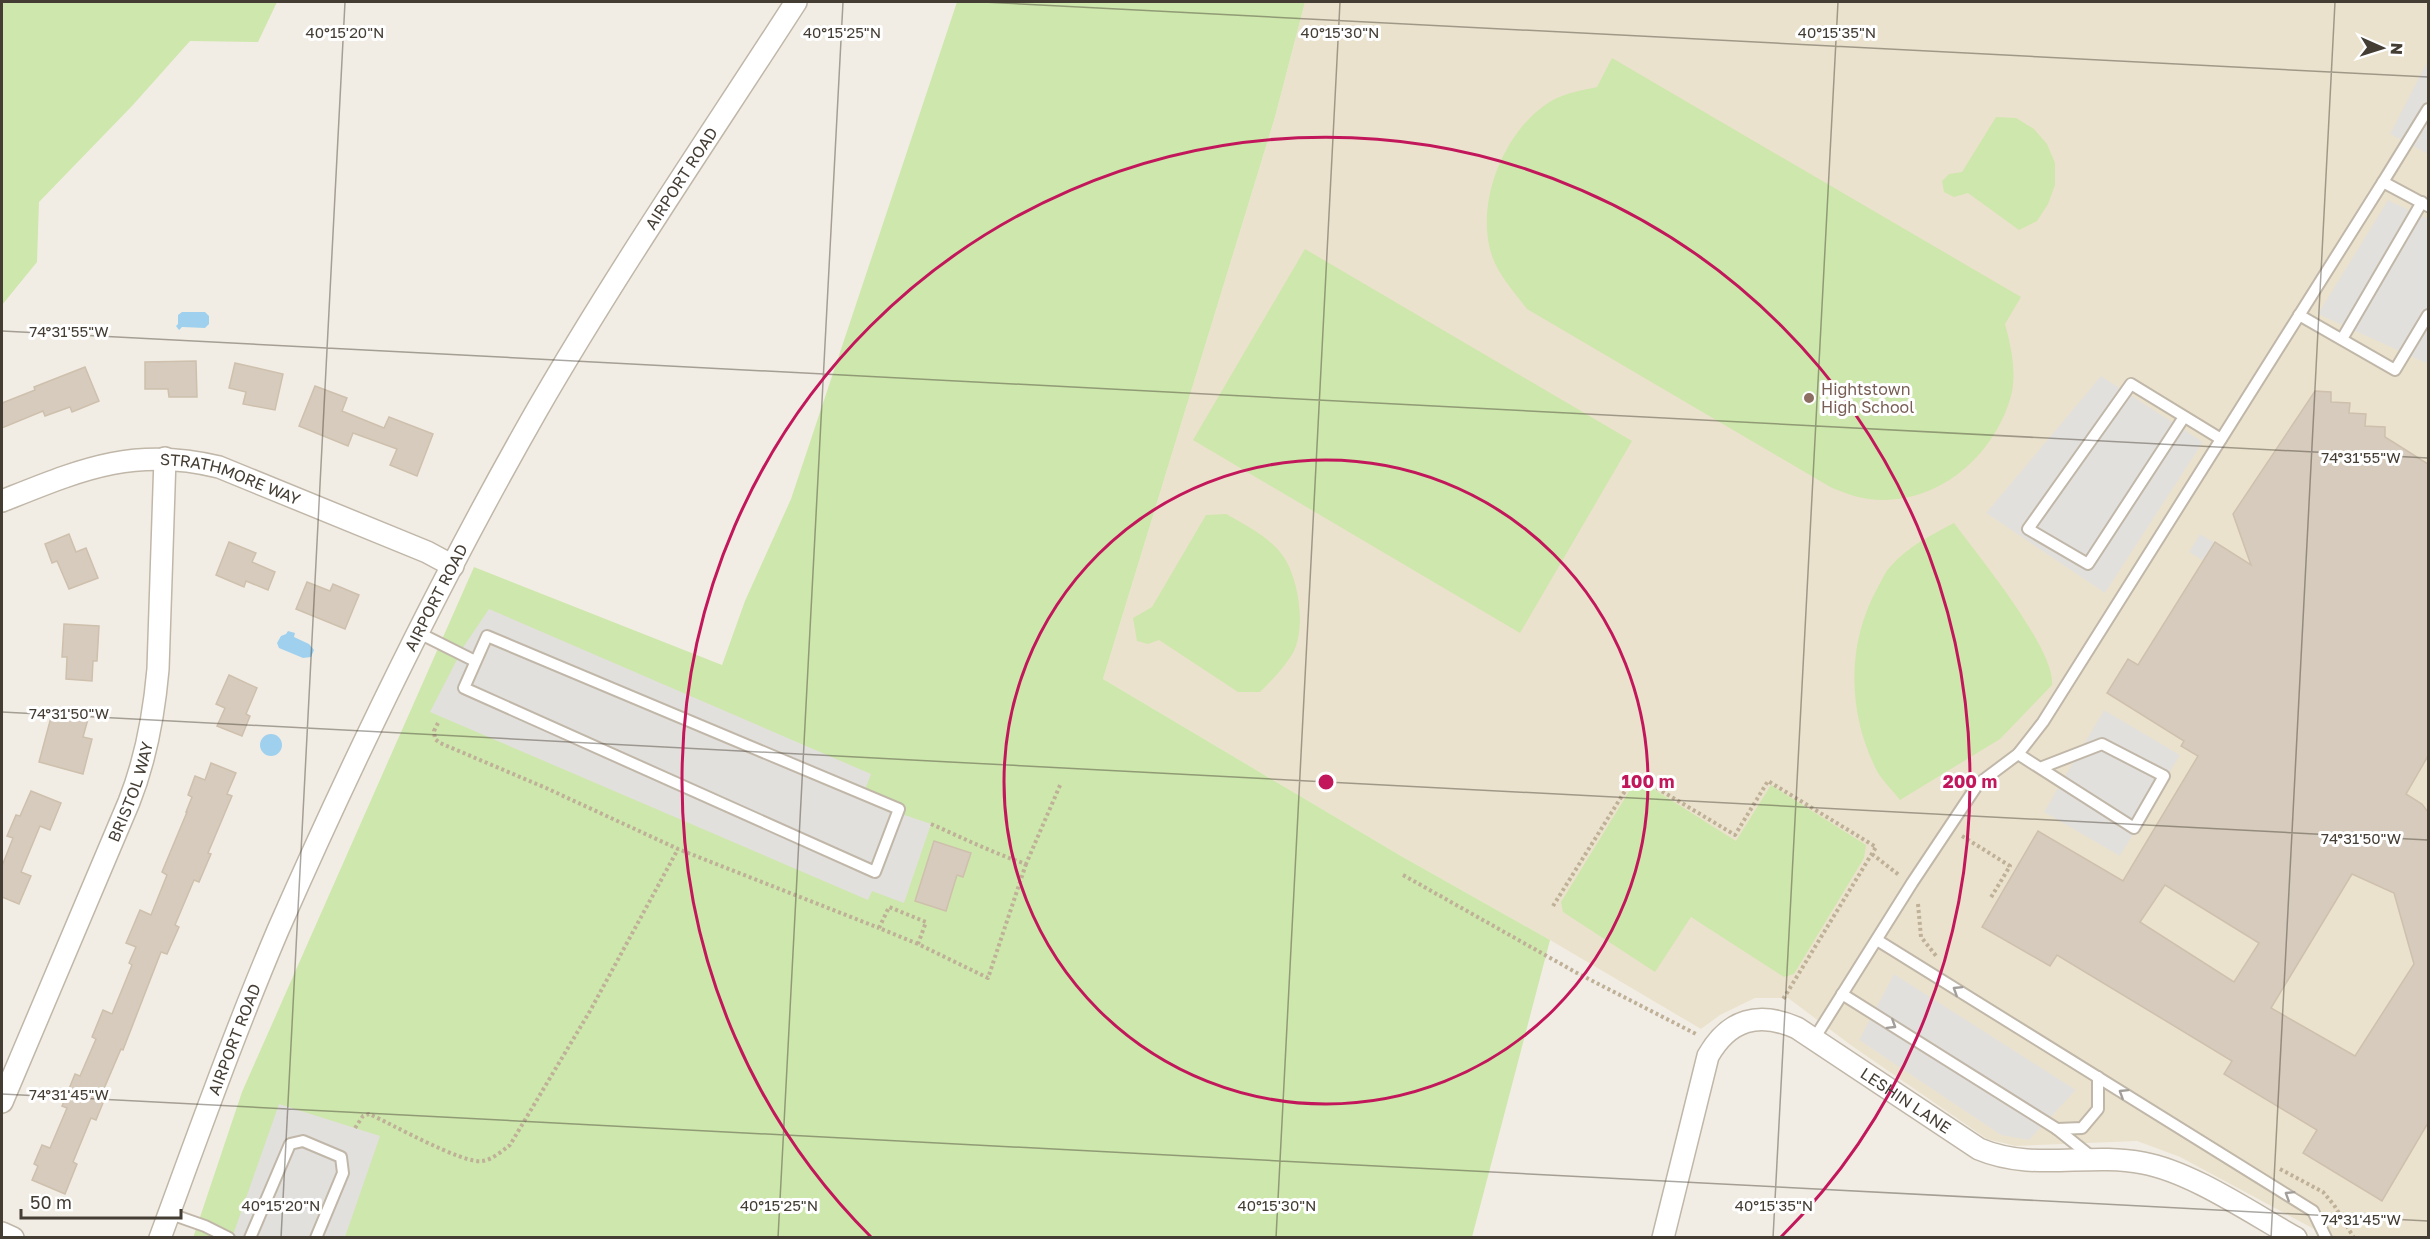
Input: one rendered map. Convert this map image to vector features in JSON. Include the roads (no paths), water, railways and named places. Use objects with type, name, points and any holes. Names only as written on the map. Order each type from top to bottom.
[{"type":"street","name":"AIRPORT ROAD","points":[[160,1238],[223,1066],[277,933],[417,632],[537,411],[593,316],[796,2]]},
{"type":"street","name":"STRATHMORE WAY","points":[[2,501],[99,465],[127,459],[165,458],[219,467],[427,552],[453,566]]},
{"type":"street","name":"BRISTOL WAY","points":[[2,1102],[129,802],[142,764],[156,699],[158,676],[165,458]]},
{"type":"street","name":"LESHIN LANE","points":[[1663,1238],[1708,1056],[1728,1030],[1737,1025],[1763,1018],[1780,1020],[1797,1028],[1979,1149],[2002,1158],[2027,1162],[2140,1162],[2164,1168],[2189,1179],[2290,1236]]},
{"type":"street","points":[[2,1233],[13,1238]]},
{"type":"lane","points":[[1814,1039],[1912,883],[1978,784],[2018,754],[2043,722],[2383,182],[2425,122],[2428,109]]},
{"type":"lane","points":[[2342,339],[2425,204],[2383,182]]},
{"type":"lane","points":[[2299,315],[2395,370],[2428,315]]},
{"type":"lane","points":[[2184,417],[2088,564],[2028,529],[2131,384],[2221,439]]},
{"type":"lane","points":[[417,632],[475,661]]},
{"type":"lane","points":[[487,636],[899,809],[875,872],[464,688],[475,661],[487,636]]},
{"type":"lane","points":[[2018,754],[2134,828],[2164,776],[2102,744],[2040,768]]},
{"type":"lane","points":[[1877,940],[2313,1210],[2326,1238]]},
{"type":"lane","points":[[1842,994],[2057,1129],[2096,1161]]},
{"type":"lane","points":[[2057,1129],[2082,1128],[2098,1110],[2098,1077]]},
{"type":"lane","points":[[250,1238],[290,1144],[303,1141],[341,1156],[343,1173],[316,1238]]},
{"type":"lane","points":[[168,1213],[206,1226],[230,1238]]},
{"type":"water","points":[[182,312],[205,312],[209,316],[209,324],[205,328],[182,327],[179,330],[176,326],[178,315]]},
{"type":"water","points":[[288,631],[295,633],[294,637],[309,644],[314,650],[311,657],[303,658],[279,648],[277,643]]},
{"type":"water","points":[[267,734],[275,734],[282,741],[282,749],[275,756],[267,756],[260,749],[260,741]]},
{"type":"place","name":"Hightstown High School","points":[[1809,398]]}]
